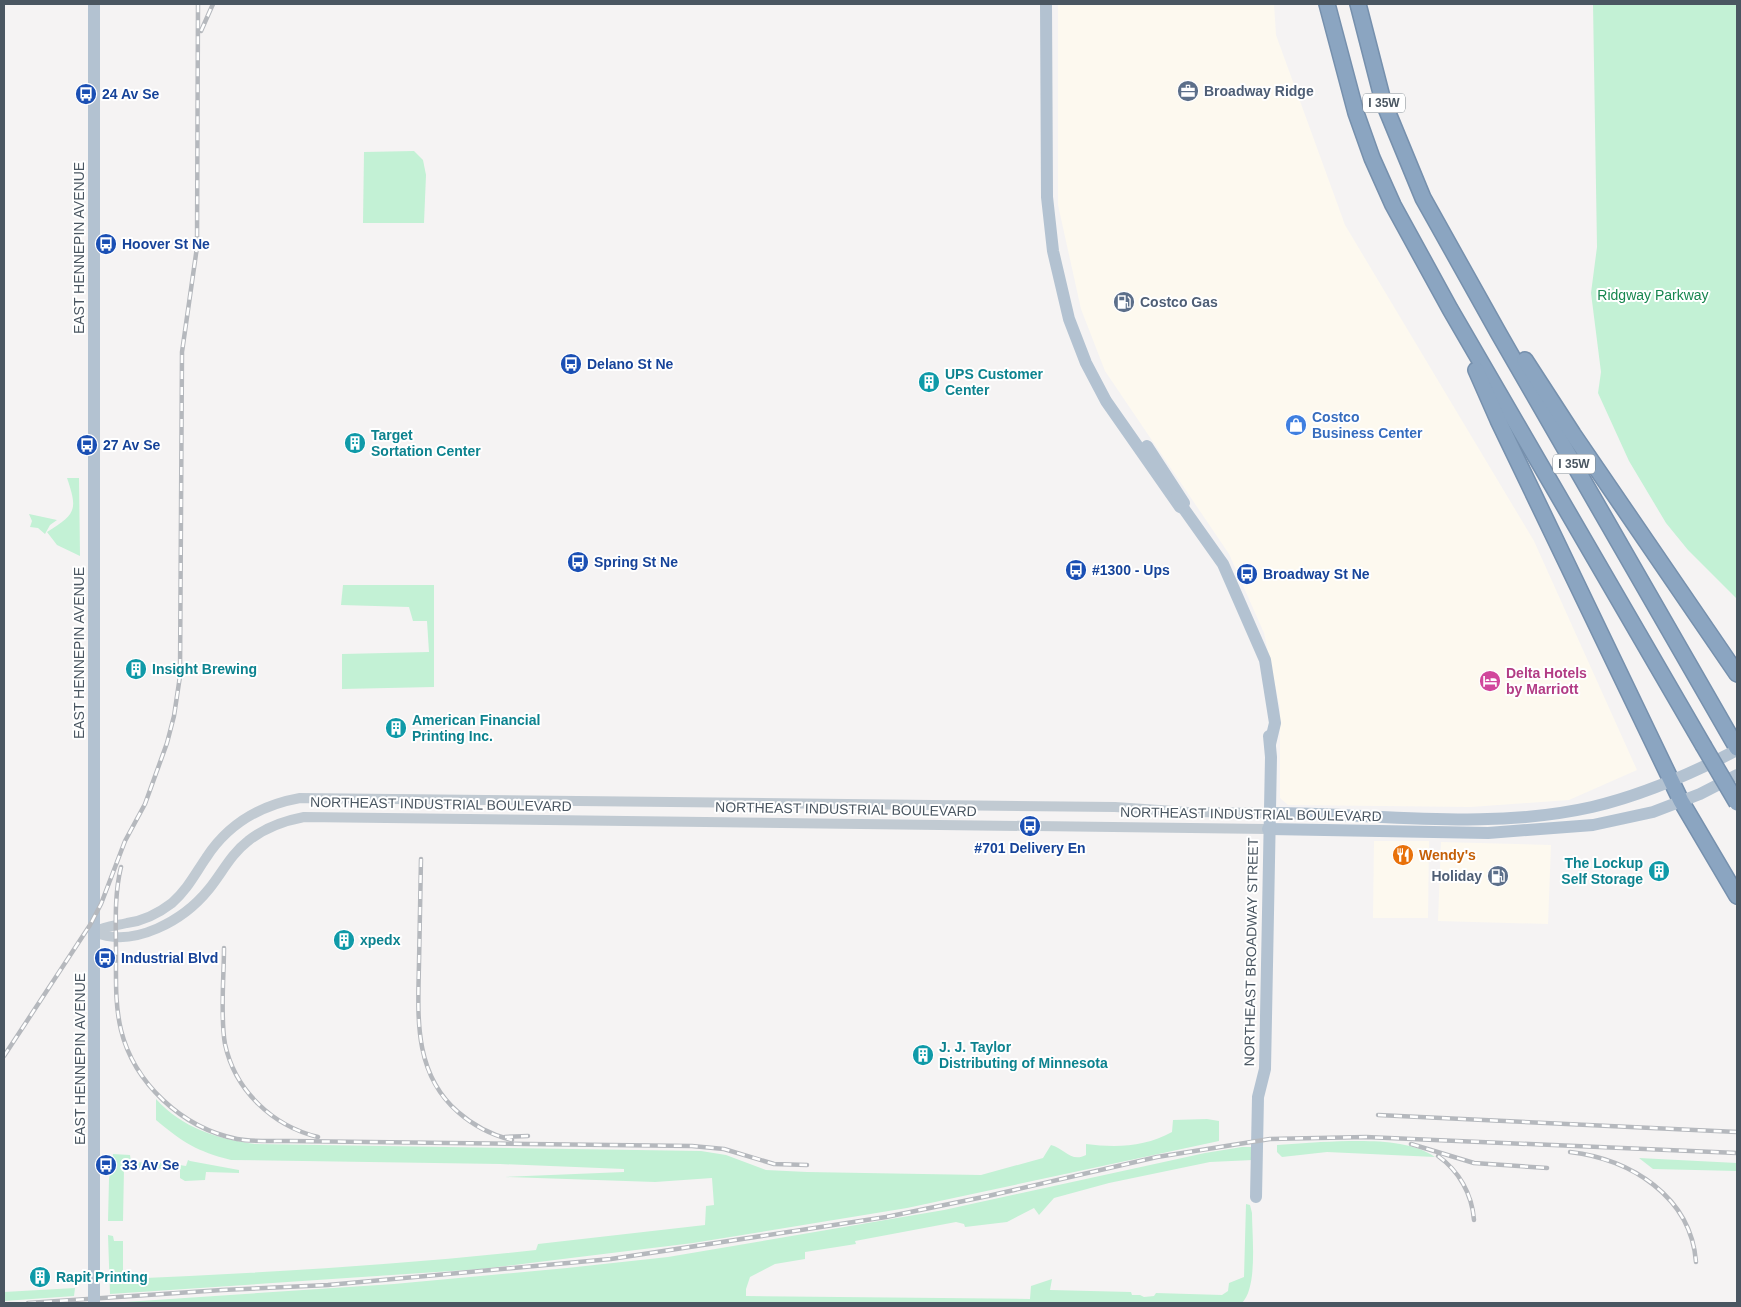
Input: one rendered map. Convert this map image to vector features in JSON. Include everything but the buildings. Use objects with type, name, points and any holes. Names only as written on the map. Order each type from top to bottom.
[{"type":"highway","name":"I 35W","points":[[1327,4],[1351,96],[1372,158],[1393,205],[1450,309],[1737,803]]},
{"type":"highway","name":"I 35W","points":[[1358,4],[1383,101],[1423,198],[1498,334],[1737,749]]},
{"type":"highway","points":[[1423,198],[1573,434],[1737,674]]},
{"type":"highway","points":[[1450,309],[1498,420],[1671,781],[1737,896]]},
{"type":"main road","name":"EAST HENNEPIN AVENUE","points":[[94,4],[94,1303]]},
{"type":"main road","name":"NORTHEAST BROADWAY STREET","points":[[1046,4],[1047,197],[1053,250],[1076,340],[1106,401],[1167,490],[1180,507],[1184,509],[1224,564],[1242,602],[1255,640],[1270,744],[1265,1069],[1258,1097],[1256,1194]]},
{"type":"main road","name":"NORTHEAST INDUSTRIAL BOULEVARD","points":[[1270,813],[1386,819],[1509,818],[1590,807],[1629,797],[1671,781],[1737,749]]},
{"type":"main road","name":"NORTHEAST INDUSTRIAL BOULEVARD","points":[[1268,829],[1480,833],[1533,831],[1624,820],[1681,801],[1737,775]]},
{"type":"street","name":"NORTHEAST INDUSTRIAL BOULEVARD","points":[[94,932],[107,925],[126,924],[147,918],[170,904],[185,890],[213,847],[234,826],[258,810],[300,798],[1115,807],[1188,812],[1270,813]]},
{"type":"street","name":"NORTHEAST INDUSTRIAL BOULEVARD","points":[[94,932],[107,937],[128,936],[152,930],[179,917],[201,899],[230,858],[247,841],[278,824],[304,817],[1268,829]]},
{"type":"shaded area","points":[[1058,4],[1274,4],[1276,35],[1345,225],[1534,541],[1637,770],[1569,800],[1471,807],[1288,805],[1280,798],[1280,708],[1264,633],[1229,554],[1105,371],[1081,309],[1058,205]]},
{"type":"shaded area","points":[[1374,841],[1429,841],[1428,918],[1373,918]]},
{"type":"shaded area","points":[[1441,842],[1551,845],[1548,924],[1438,921]]},
{"type":"green space","name":"Ridgway Parkway","points":[[1593,4],[1737,4],[1737,599],[1688,550],[1666,523],[1629,461],[1598,393],[1601,372],[1591,293],[1597,247]]},
{"type":"green space","points":[[414,151],[423,160],[426,175],[424,223],[363,223],[364,152]]},
{"type":"green space","points":[[67,478],[79,478],[80,556],[57,545],[47,532],[64,520],[72,510],[73,497]]},
{"type":"green space","points":[[29,514],[57,520],[50,525],[45,534],[38,528],[30,527],[32,521]]},
{"type":"green space","points":[[343,585],[434,585],[434,687],[342,689],[342,654],[429,652],[427,621],[413,621],[409,607],[341,605]]},
{"type":"green space","points":[[156,1099],[177,1118],[189,1125],[214,1135],[255,1144],[701,1151],[726,1155],[766,1170],[807,1172],[981,1175],[1043,1158],[1051,1145],[1072,1156],[1081,1157],[1086,1155],[1086,1144],[1119,1146],[1151,1141],[1172,1132],[1173,1120],[1207,1119],[1219,1121],[1219,1141],[907,1208],[693,1243],[481,1269],[110,1294],[108,1235],[113,1236],[114,1241],[123,1241],[123,1279],[175,1277],[382,1264],[536,1250],[538,1244],[705,1225],[706,1206],[714,1205],[712,1178],[655,1182],[505,1177],[624,1172],[624,1169],[500,1164],[231,1160],[208,1153],[191,1145],[156,1120]]},
{"type":"green space","points":[[1364,1141],[1395,1143],[1410,1146],[1435,1157],[1327,1152],[1282,1157],[1277,1152],[1277,1145]]},
{"type":"green space","points":[[1253,1147],[1253,1160],[1210,1162],[1109,1183],[1054,1198],[1039,1215],[1034,1208],[1007,1222],[965,1227],[964,1224],[956,1222],[855,1241],[856,1244],[805,1252],[805,1259],[775,1264],[750,1277],[746,1296],[1030,1299],[1031,1286],[1052,1279],[1050,1290],[1131,1292],[1132,1295],[1144,1297],[1154,1296],[1156,1293],[1222,1295],[1228,1291],[1229,1283],[1244,1277],[1246,1204],[1250,1205],[1252,1213],[1253,1260],[1250,1285],[1242,1303],[110,1303],[394,1284],[668,1257],[944,1210],[1205,1153]]},
{"type":"green space","points":[[113,1154],[130,1155],[131,1162],[167,1163],[186,1166],[188,1160],[239,1170],[239,1173],[206,1172],[205,1180],[185,1181],[180,1178],[180,1169],[124,1168],[123,1221],[108,1221],[109,1179]]},
{"type":"green space","points":[[1639,1158],[1737,1163],[1737,1171],[1653,1169]]},
{"type":"green space","points":[[75,1288],[74,1296],[4,1301],[4,1292]]},
{"type":"railway","points":[[4,1056],[90,925],[101,904],[125,841],[145,804],[167,743],[174,716],[180,676],[182,352],[197,247],[198,4]]},
{"type":"railway","points":[[201,31],[213,4]]},
{"type":"railway","points":[[421,859],[418,1003],[421,1043],[426,1062],[433,1080],[443,1097],[458,1112],[470,1122],[483,1129],[512,1140]]},
{"type":"railway","points":[[121,867],[116,910],[116,992],[121,1030],[127,1049],[149,1085],[180,1114],[198,1125],[237,1139],[256,1141],[692,1146],[724,1149],[774,1164],[807,1165]]},
{"type":"railway","points":[[224,948],[222,1009],[225,1044],[237,1077],[258,1104],[271,1115],[301,1132],[318,1137]]},
{"type":"railway","points":[[1378,1115],[1737,1132]]},
{"type":"railway","points":[[505,1137],[528,1136]]},
{"type":"railway","points":[[28,1303],[328,1285],[611,1259],[886,1217],[988,1196],[1157,1157],[1270,1139],[1366,1137],[1737,1153]]},
{"type":"railway","points":[[1411,1144],[1474,1163],[1547,1168]]},
{"type":"railway","points":[[1570,1152],[1614,1163],[1635,1172],[1654,1185],[1670,1200],[1683,1218],[1692,1239],[1696,1262]]},
{"type":"railway","points":[[1438,1156],[1452,1169],[1463,1184],[1473,1210],[1474,1220]]},
{"type":"place","name":"Broadway Ridge","points":[[1188,91]]},
{"type":"place","name":"24 Av Se","points":[[86,94]]},
{"type":"place","name":"Hoover St Ne","points":[[106,244]]},
{"type":"place","name":"Costco Gas","points":[[1124,302]]},
{"type":"place","name":"Delano St Ne","points":[[571,364]]},
{"type":"place","name":"UPS Customer Center","points":[[929,382]]},
{"type":"place","name":"Costco Business Center","points":[[1296,425]]},
{"type":"place","name":"Target Sortation Center","points":[[355,443]]},
{"type":"place","name":"27 Av Se","points":[[87,445]]},
{"type":"place","name":"Spring St Ne","points":[[578,562]]},
{"type":"place","name":"#1300 - Ups","points":[[1076,570]]},
{"type":"place","name":"Broadway St Ne","points":[[1247,574]]},
{"type":"place","name":"Insight Brewing","points":[[136,669]]},
{"type":"place","name":"Delta Hotels by Marriott","points":[[1490,681]]},
{"type":"place","name":"American Financial Printing Inc.","points":[[396,728]]},
{"type":"place","name":"#701 Delivery En","points":[[1030,826]]},
{"type":"place","name":"Wendy's","points":[[1403,855]]},
{"type":"place","name":"The Lockup Self Storage","points":[[1659,871]]},
{"type":"place","name":"Holiday","points":[[1498,876]]},
{"type":"place","name":"xpedx","points":[[344,940]]},
{"type":"place","name":"Industrial Blvd","points":[[105,958]]},
{"type":"place","name":"J. J. Taylor Distributing of Minnesota","points":[[923,1055]]},
{"type":"place","name":"33 Av Se","points":[[106,1165]]},
{"type":"place","name":"Rapit Printing","points":[[40,1277]]}]
